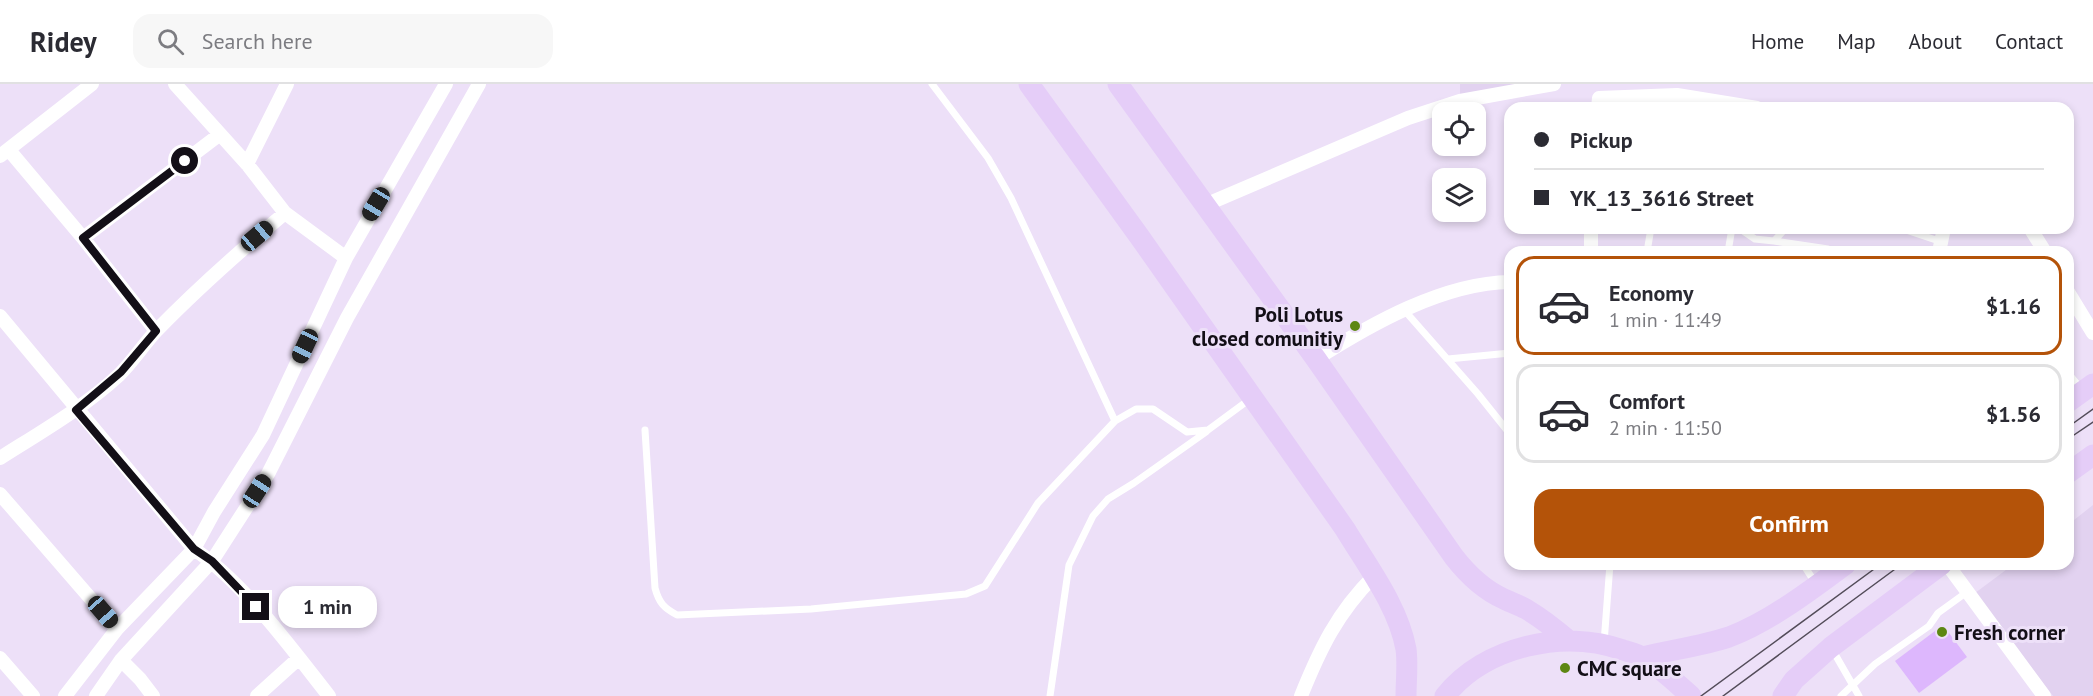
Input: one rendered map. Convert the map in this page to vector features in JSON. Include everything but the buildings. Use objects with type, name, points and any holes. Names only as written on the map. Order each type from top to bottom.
[{"type":"main road","points":[[1029,84],[1345,529],[1374,576],[1401,629],[1406,652],[1406,696]]},
{"type":"main road","points":[[1118,84],[1316,358],[1404,488],[1468,574],[1503,599],[1524,607],[1568,640]]},
{"type":"main road","points":[[2074,469],[2093,455]]},
{"type":"main road","points":[[1643,657],[1728,637],[1765,618],[1838,570]]},
{"type":"main road","points":[[1783,696],[1794,680],[1831,647],[1934,570]]},
{"type":"main road","points":[[1445,696],[1454,685],[1487,662],[1523,646],[1568,640],[1604,643],[1643,657],[1691,696]]},
{"type":"street","points":[[92,84],[4,153],[83,238],[156,331]]},
{"type":"street","points":[[175,84],[247,164],[285,213],[346,258]]},
{"type":"street","points":[[247,164],[287,84]]},
{"type":"street","points":[[65,696],[117,629],[194,549],[262,435],[346,258],[446,84]]},
{"type":"street","points":[[96,696],[121,660],[212,561],[268,474],[347,318],[479,84]]},
{"type":"street","points":[[1205,205],[1408,118],[1460,101],[1554,84]]},
{"type":"street","points":[[1599,102],[1599,98],[1677,95],[1720,102]]},
{"type":"street","points":[[83,238],[219,135]]},
{"type":"street","points":[[0,458],[76,410],[121,372],[156,331],[228,260],[285,213]]},
{"type":"street","points":[[1316,358],[1357,333],[1440,296],[1467,288],[1504,283]]},
{"type":"street","points":[[2074,301],[2093,333]]},
{"type":"street","points":[[0,316],[194,549],[212,561],[241,590],[329,696]]},
{"type":"street","points":[[0,494],[117,629]]},
{"type":"street","points":[[1951,570],[2044,696]]},
{"type":"street","points":[[1300,696],[1319,650],[1329,633],[1357,592],[1374,576]]},
{"type":"street","points":[[0,658],[33,696]]},
{"type":"street","points":[[257,696],[299,658]]},
{"type":"street","points":[[121,660],[153,696]]},
{"type":"lane","points":[[932,84],[988,158],[1011,198],[1115,421]]},
{"type":"lane","points":[[1748,234],[1755,239],[1808,246]]},
{"type":"lane","points":[[1774,241],[1780,234]]},
{"type":"lane","points":[[1913,234],[1938,246]]},
{"type":"lane","points":[[1405,311],[1504,427]]},
{"type":"lane","points":[[1448,359],[1504,354]]},
{"type":"lane","points":[[1050,696],[1069,565],[1093,516],[1108,499],[1252,398]]},
{"type":"lane","points":[[645,430],[655,588],[658,601],[677,615],[811,609],[966,594],[985,586],[1038,503],[1115,421],[1136,409],[1153,409],[1187,432],[1208,430]]},
{"type":"lane","points":[[1604,643],[1610,570]]},
{"type":"lane","points":[[1807,570],[1817,585]]},
{"type":"lane","points":[[1841,696],[1875,664],[1929,626],[1938,613],[1967,592]]},
{"type":"lane","points":[[1831,647],[1859,696]]},
{"type":"shaded area","points":[[1460,84],[1547,84],[1460,101]]},
{"type":"shaded area","points":[[2093,505],[2093,696],[2053,696],[1975,593],[2006,570],[2074,570],[2074,520]]},
{"type":"tram line","points":[[2074,423],[2093,409]]},
{"type":"tram line","points":[[2074,435],[2093,422]]},
{"type":"tram line","points":[[1701,696],[1873,570]]},
{"type":"tram line","points":[[1723,696],[1894,570]]},
{"type":"place","name":"Poli Lotus closed comunitiy","points":[[1355,326]]},
{"type":"place","name":"Fresh corner","points":[[1942,632]]},
{"type":"place","name":"CMC square","points":[[1565,668]]},
{"type":"route","points":[[185,161],[83,238],[156,331],[121,372],[76,410],[194,549],[212,561],[256,607]]}]
